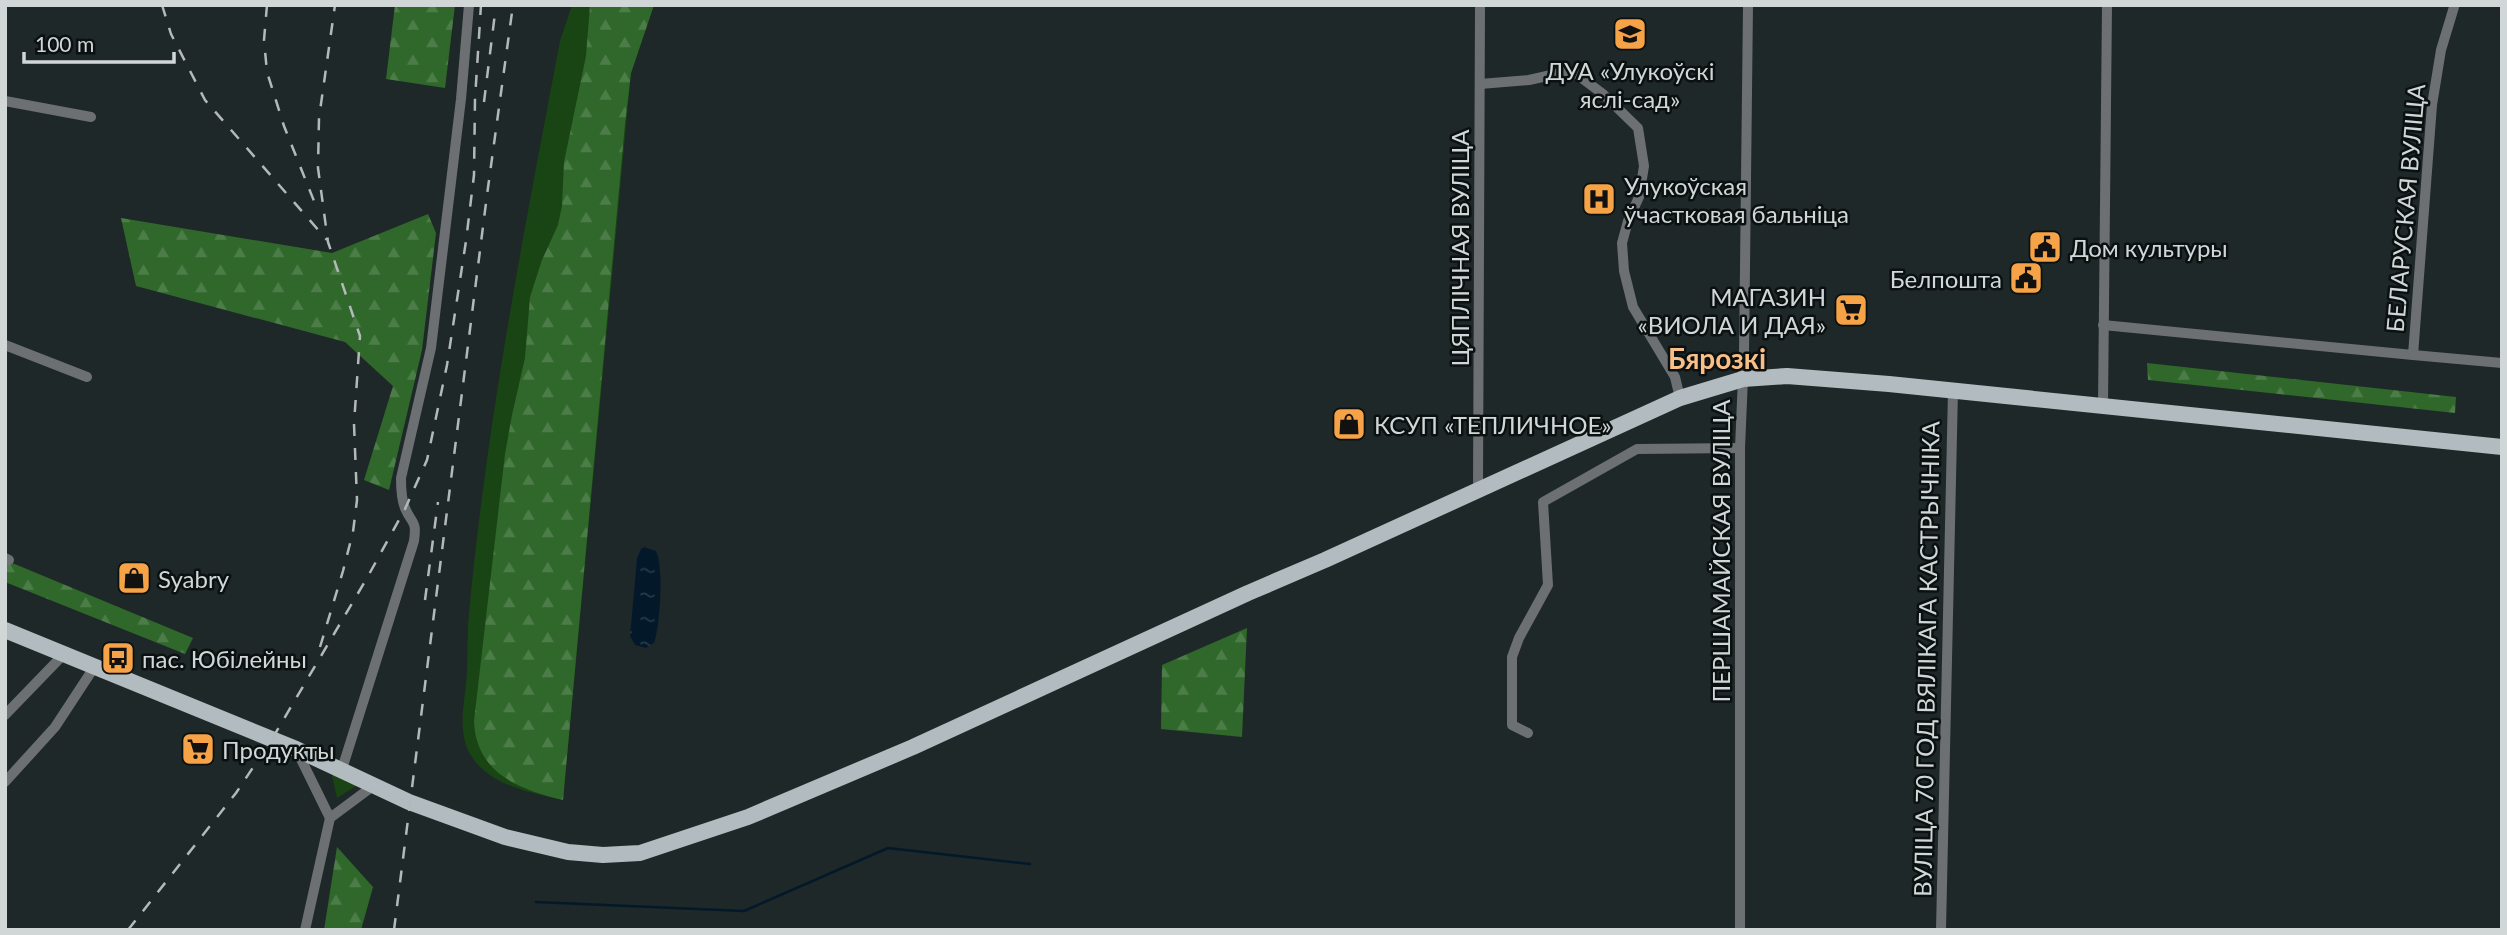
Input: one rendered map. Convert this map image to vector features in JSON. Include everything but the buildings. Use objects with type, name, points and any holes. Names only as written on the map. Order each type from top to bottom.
[{"type":"main road","points":[[5,630],[296,749],[373,786],[454,819],[538,846],[568,852],[603,855],[640,853],[748,817],[913,747],[1680,398],[1743,379],[1787,376],[1953,390],[2502,447]]},
{"type":"street","points":[[342,769],[414,541],[416,529],[413,518],[405,509],[401,478],[431,348],[470,5]]},
{"type":"street","name":"ЦЯПЛІЧНАЯ ВУЛІЦА","points":[[1478,491],[1480,5]]},
{"type":"street","name":"ПЕРШАМАЙСКАЯ ВУЛІЦА","points":[[1740,930],[1740,448],[1748,5]]},
{"type":"street","points":[[2103,405],[2107,5]]},
{"type":"street","name":"БЕЛАРУСКАЯ ВУЛІЦА","points":[[2103,325],[2413,355],[2432,105],[2441,50],[2454,8]]},
{"type":"street","points":[[1480,84],[1529,80],[1569,71],[1603,94],[1638,128],[1644,166],[1639,197],[1622,243],[1623,271],[1633,307],[1675,377],[1680,398]]},
{"type":"street","points":[[5,101],[91,117]]},
{"type":"street","points":[[5,345],[87,377]]},
{"type":"street","points":[[2413,355],[2502,363]]},
{"type":"street","name":"ВУЛІЦА 70 ГОД ВЯЛІКАГА КАСТРЫЧНІКА","points":[[1941,930],[1953,390]]},
{"type":"street","points":[[1528,733],[1512,725],[1512,657],[1519,638],[1548,585],[1544,502],[1637,449],[1740,448]]},
{"type":"street","points":[[5,715],[64,654]]},
{"type":"street","points":[[5,782],[55,727],[95,666]]},
{"type":"street","points":[[296,749],[330,818],[304,930]]},
{"type":"street","points":[[330,818],[373,786]]},
{"type":"green space","points":[[395,5],[455,5],[445,88],[386,79]]},
{"type":"green space","points":[[572,5],[654,5],[631,73],[563,800],[511,786],[488,774],[470,754],[463,734],[463,713],[469,613],[496,397],[560,41]]},
{"type":"green space","points":[[590,5],[654,5],[631,73],[625,124],[563,800],[530,790],[502,776],[482,754],[474,721],[505,454],[525,358],[530,297],[542,260],[558,225],[562,206],[564,162],[586,56]]},
{"type":"green space","points":[[428,214],[436,233],[422,350],[389,490],[364,480],[393,386],[345,342],[136,286],[121,218],[332,253]]},
{"type":"green space","points":[[2147,363],[2456,397],[2455,413],[2148,380]]},
{"type":"green space","points":[[5,560],[193,638],[185,654],[5,582]]},
{"type":"green space","points":[[1247,628],[1242,737],[1161,729],[1162,665]]},
{"type":"green space","points":[[331,771],[359,784],[337,798]]},
{"type":"green space","points":[[337,847],[373,887],[361,930],[324,930]]},
{"type":"water","points":[[644,547],[656,551],[660,569],[656,635],[654,643],[646,648],[635,645],[630,636],[637,558]]},
{"type":"waterway","points":[[536,902],[744,911],[888,848],[1030,864]]},
{"type":"railway","points":[[162,5],[171,34],[205,100],[327,240]]},
{"type":"railway","points":[[267,5],[264,40],[267,72],[284,126],[318,211]]},
{"type":"railway","points":[[320,647],[353,532],[357,500],[354,424],[360,336],[328,242],[318,168],[319,118],[335,5]]},
{"type":"railway","points":[[128,930],[236,793],[272,739],[367,578],[405,509],[427,460],[447,365],[474,175],[475,99],[481,5]]},
{"type":"railway","points":[[484,102],[496,5]]},
{"type":"railway","points":[[394,930],[513,5]]},
{"type":"railway","points":[[425,600],[438,502]]},
{"type":"place","name":"ДУА «Улукоўскі яслі-сад»","points":[[1630,34]]},
{"type":"place","name":"Улукоўская ўчастковая бальніца","points":[[1599,199]]},
{"type":"place","name":"Дом культуры","points":[[2045,247]]},
{"type":"place","name":"Белпошта","points":[[2026,278]]},
{"type":"place","name":"МАГАЗИН «ВИОЛА И ДАЯ»","points":[[1851,310]]},
{"type":"place","name":"КСУП «ТЕПЛИЧНОЕ»","points":[[1349,424]]},
{"type":"place","name":"Syabry","points":[[134,578]]},
{"type":"place","name":"пас. Юбілейны","points":[[118,658]]},
{"type":"place","name":"Продукты","points":[[198,749]]},
{"type":"district","name":"Бярозкі","points":[[1717,358]]}]
